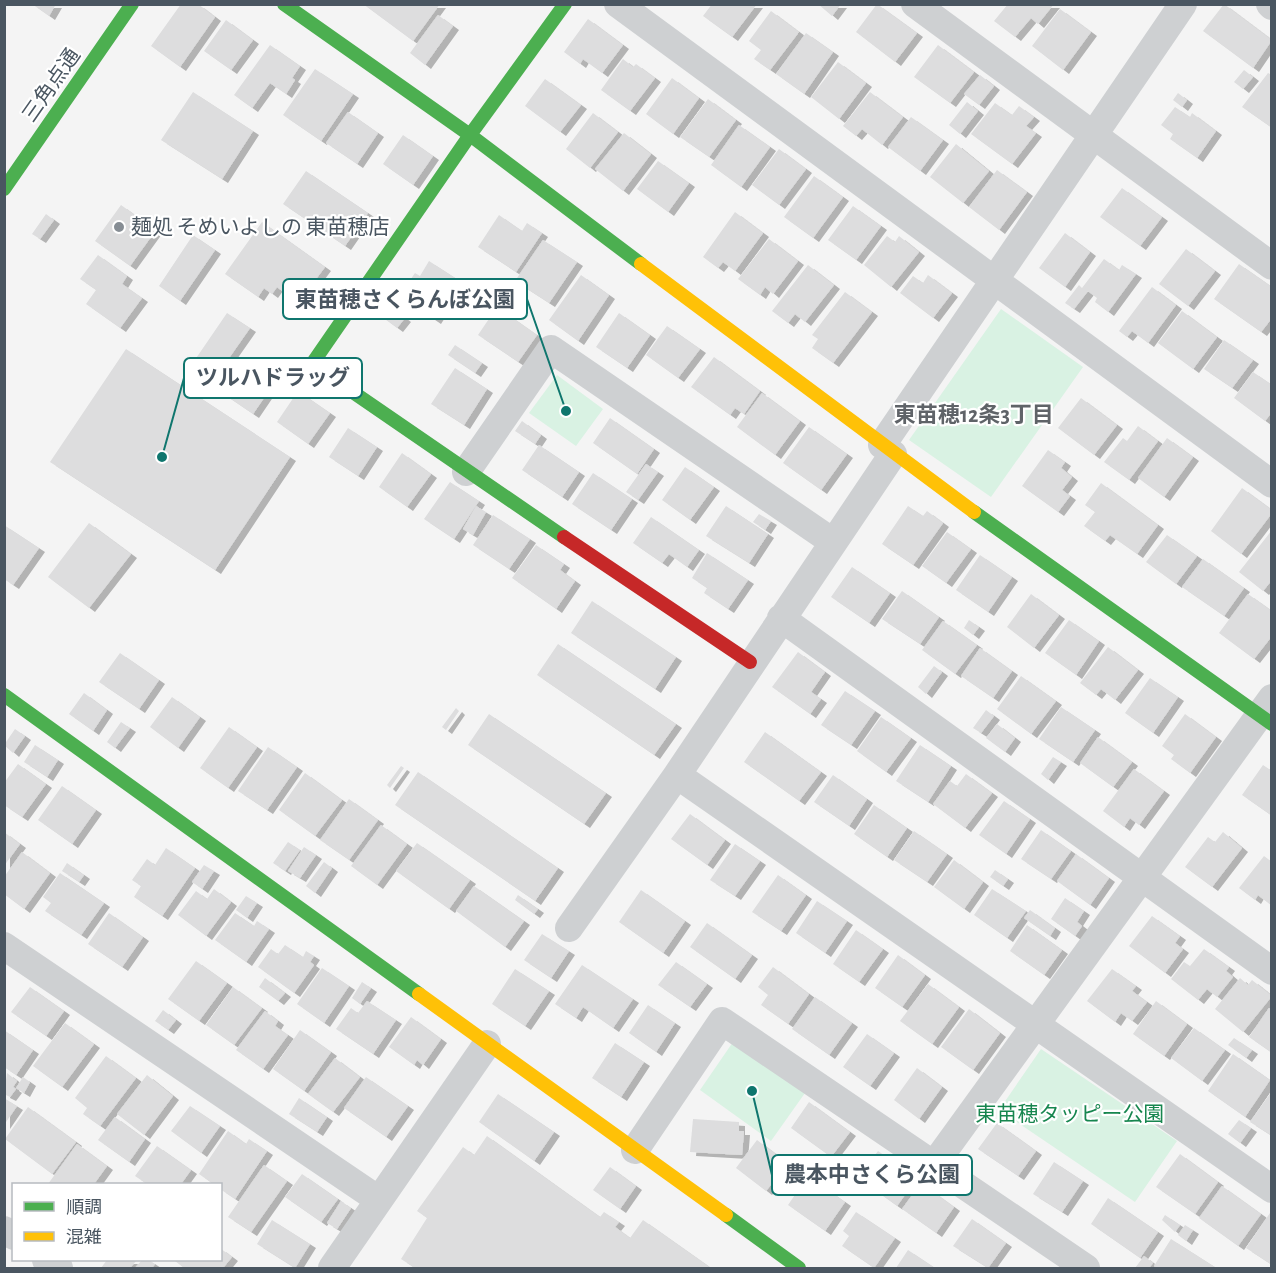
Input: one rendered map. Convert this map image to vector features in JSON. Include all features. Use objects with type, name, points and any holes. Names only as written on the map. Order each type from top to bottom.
[{"type":"street","name":"三角点通","points":[[9,175],[132,4]]},
{"type":"street","points":[[284,4],[470,135],[887,449],[1267,713],[1141,879],[933,1166]]},
{"type":"street","points":[[565,4],[470,135],[312,364],[466,472],[750,662]]},
{"type":"street","points":[[618,4],[992,281],[1272,484]]},
{"type":"street","points":[[915,4],[1272,266]]},
{"type":"street","points":[[569,928],[676,775],[833,542],[887,449],[992,281],[1183,4]]},
{"type":"street","points":[[466,472],[551,349],[833,542]]},
{"type":"street","points":[[781,618],[1272,971]]},
{"type":"street","points":[[4,695],[800,1269]]},
{"type":"street","points":[[676,775],[1272,1189]]},
{"type":"street","points":[[8,955],[379,1200]]},
{"type":"street","points":[[635,1150],[722,1022],[1086,1269]]},
{"type":"street","points":[[332,1269],[486,1044]]},
{"type":"green space","points":[[1001,309],[1083,367],[991,497],[909,440]]},
{"type":"green space","points":[[557,375],[603,409],[576,446],[529,413]]},
{"type":"green space","points":[[733,1042],[805,1093],[771,1141],[700,1090]]},
{"type":"green space","name":"東苗穂タッピー公園","points":[[1041,1049],[1177,1141],[1135,1202],[999,1110]]},
{"type":"building","points":[[32,4],[56,4],[49,16]]},
{"type":"building","points":[[181,4],[198,4],[215,17],[180,67],[151,46]]},
{"type":"building","points":[[363,4],[440,4],[413,41]]},
{"type":"building","points":[[712,4],[757,4],[732,37],[703,16]]},
{"type":"building","points":[[818,4],[841,4],[832,16]]},
{"type":"building","points":[[877,4],[917,33],[895,62],[856,32]]},
{"type":"building","points":[[1008,4],[1054,4],[1038,24],[1031,18],[1015,37],[994,21]]},
{"type":"building","points":[[1224,4],[1272,40],[1253,68],[1203,31]]},
{"type":"building","points":[[1060,9],[1091,32],[1063,70],[1032,46]]},
{"type":"building","points":[[771,11],[799,32],[770,70],[754,59],[761,50],[749,41]]},
{"type":"building","points":[[438,15],[453,26],[425,65],[410,53]]},
{"type":"building","points":[[588,19],[623,45],[602,73],[583,59],[580,64],[564,52]]},
{"type":"building","points":[[226,20],[253,40],[231,70],[204,51]]},
{"type":"building","points":[[806,33],[833,52],[804,94],[776,74]]},
{"type":"building","points":[[270,45],[300,66],[286,94],[270,83],[252,108],[234,95]]},
{"type":"building","points":[[938,45],[974,72],[950,103],[914,77]]},
{"type":"building","points":[[623,59],[633,67],[636,64],[655,78],[630,111],[601,90]]},
{"type":"building","points":[[838,62],[866,83],[839,119],[811,97]]},
{"type":"building","points":[[315,69],[353,94],[321,141],[283,115]]},
{"type":"building","points":[[1244,70],[1253,77],[1243,89],[1234,82]]},
{"type":"building","points":[[1268,73],[1272,75],[1272,128],[1242,107]]},
{"type":"building","points":[[980,75],[994,86],[979,105],[964,94]]},
{"type":"building","points":[[672,78],[699,98],[673,134],[646,114]]},
{"type":"building","points":[[545,79],[581,105],[560,132],[525,106]]},
{"type":"building","points":[[193,92],[253,131],[222,179],[161,140]]},
{"type":"building","points":[[870,92],[903,117],[882,145],[862,129],[856,136],[843,126]]},
{"type":"building","points":[[1178,93],[1187,100],[1182,107],[1173,100]]},
{"type":"building","points":[[708,99],[736,120],[709,157],[680,137]]},
{"type":"building","points":[[967,102],[978,111],[960,134],[949,125]]},
{"type":"building","points":[[995,103],[1012,115],[1019,106],[1034,117],[1026,126],[1036,133],[1012,164],[971,134]]},
{"type":"building","points":[[1175,107],[1190,117],[1192,113],[1216,131],[1197,158],[1170,139],[1173,134],[1161,125]]},
{"type":"building","points":[[348,112],[378,133],[357,164],[326,143]]},
{"type":"building","points":[[593,113],[618,132],[590,168],[566,149]]},
{"type":"building","points":[[911,117],[943,140],[920,171],[888,147]]},
{"type":"building","points":[[739,125],[770,147],[741,187],[711,165]]},
{"type":"building","points":[[624,133],[651,154],[623,191],[595,169]]},
{"type":"building","points":[[403,135],[433,156],[413,185],[383,164]]},
{"type":"building","points":[[956,144],[989,171],[963,203],[930,177]]},
{"type":"building","points":[[779,149],[806,169],[779,205],[752,185]]},
{"type":"building","points":[[658,161],[689,183],[668,212],[637,189]]},
{"type":"building","points":[[997,170],[1027,192],[999,230],[969,207]]},
{"type":"building","points":[[306,171],[368,213],[345,246],[283,204]]},
{"type":"building","points":[[814,176],[843,197],[813,238],[784,217]]},
{"type":"building","points":[[1122,188],[1162,217],[1140,246],[1100,217]]},
{"type":"building","points":[[121,205],[156,230],[130,266],[95,241]]},
{"type":"building","points":[[853,206],[881,226],[856,260],[828,240]]},
{"type":"building","points":[[735,212],[763,233],[735,271],[723,262],[718,268],[703,257]]},
{"type":"building","points":[[46,214],[54,220],[40,239],[32,234]]},
{"type":"building","points":[[499,215],[522,231],[527,223],[542,233],[516,272],[478,247]]},
{"type":"building","points":[[262,222],[325,267],[298,303],[277,287],[272,294],[264,288],[258,297],[225,274]]},
{"type":"building","points":[[1065,233],[1090,252],[1065,287],[1039,268]]},
{"type":"building","points":[[193,235],[215,250],[180,301],[159,286]]},
{"type":"building","points":[[887,236],[895,242],[899,236],[919,252],[891,287],[864,265]]},
{"type":"building","points":[[769,239],[798,261],[773,294],[765,287],[760,295],[738,279]]},
{"type":"building","points":[[543,240],[577,262],[549,303],[515,281]]},
{"type":"building","points":[[1186,249],[1215,271],[1188,306],[1159,284]]},
{"type":"building","points":[[98,255],[127,276],[122,284],[142,298],[120,328],[86,304],[96,290],[80,279]]},
{"type":"building","points":[[1104,259],[1119,270],[1122,265],[1136,274],[1108,312],[1095,302],[1097,298],[1088,291],[1074,309],[1065,303],[1079,285],[1082,288]]},
{"type":"building","points":[[429,261],[460,281],[435,320],[404,299],[411,290],[406,286],[415,273],[420,276]]},
{"type":"building","points":[[1239,264],[1272,287],[1272,318],[1261,332],[1214,299]]},
{"type":"building","points":[[808,265],[834,285],[805,322],[795,314],[788,323],[772,311]]},
{"type":"building","points":[[581,275],[609,295],[578,341],[549,320]]},
{"type":"building","points":[[928,275],[952,293],[933,318],[900,293],[913,276],[923,283]]},
{"type":"building","points":[[1152,287],[1176,305],[1148,343],[1132,331],[1127,337],[1119,331]]},
{"type":"building","points":[[845,292],[872,312],[833,363],[812,348],[818,339],[812,335]]},
{"type":"building","points":[[381,300],[405,318],[397,328],[374,311]]},
{"type":"building","points":[[497,307],[537,335],[518,362],[478,335]]},
{"type":"building","points":[[1182,311],[1217,337],[1193,369],[1158,343]]},
{"type":"building","points":[[227,313],[250,328],[229,358],[272,386],[253,414],[188,370]]},
{"type":"building","points":[[619,313],[650,335],[627,368],[596,347]]},
{"type":"building","points":[[667,326],[700,349],[678,378],[646,355]]},
{"type":"building","points":[[1224,340],[1253,360],[1232,388],[1204,369]]},
{"type":"building","points":[[455,345],[482,363],[475,373],[448,355]]},
{"type":"building","points":[[126,349],[290,457],[215,570],[50,462]]},
{"type":"building","points":[[714,357],[760,391],[744,414],[735,408],[730,415],[691,387]]},
{"type":"building","points":[[455,368],[487,389],[464,425],[431,404]]},
{"type":"building","points":[[1253,372],[1272,385],[1272,412],[1265,421],[1234,398]]},
{"type":"building","points":[[298,391],[330,413],[308,444],[277,422]]},
{"type":"building","points":[[762,393],[800,421],[775,455],[737,427]]},
{"type":"building","points":[[1081,398],[1117,425],[1094,455],[1058,428]]},
{"type":"building","points":[[610,418],[654,449],[637,474],[593,443]]},
{"type":"building","points":[[522,421],[541,435],[535,444],[515,431]]},
{"type":"building","points":[[1138,426],[1158,441],[1129,480],[1104,462],[1123,438],[1127,441]]},
{"type":"building","points":[[809,427],[847,454],[821,490],[783,463]]},
{"type":"building","points":[[348,428],[377,447],[358,476],[329,457]]},
{"type":"building","points":[[1167,438],[1193,457],[1164,497],[1138,478]]},
{"type":"building","points":[[539,445],[579,472],[562,497],[522,470]]},
{"type":"building","points":[[1048,450],[1065,462],[1061,468],[1072,477],[1062,490],[1070,496],[1058,512],[1022,486]]},
{"type":"building","points":[[402,453],[431,474],[407,507],[379,487]]},
{"type":"building","points":[[646,464],[658,472],[638,500],[626,492]]},
{"type":"building","points":[[685,467],[714,487],[690,520],[662,500]]},
{"type":"building","points":[[593,473],[632,499],[611,530],[572,504]]},
{"type":"building","points":[[450,482],[479,501],[454,539],[424,519]]},
{"type":"building","points":[[1101,483],[1158,525],[1137,554],[1110,535],[1105,541],[1084,526],[1095,512],[1085,505]]},
{"type":"building","points":[[1242,488],[1272,510],[1272,513],[1241,554],[1211,531]]},
{"type":"building","points":[[476,506],[486,512],[473,535],[463,529]]},
{"type":"building","points":[[726,506],[768,534],[749,563],[706,536]]},
{"type":"building","points":[[908,506],[923,516],[927,511],[943,523],[913,565],[882,544]]},
{"type":"building","points":[[759,514],[771,521],[765,530],[753,522]]},
{"type":"building","points":[[493,515],[530,539],[509,569],[473,545]]},
{"type":"building","points":[[651,517],[699,550],[687,567],[669,554],[662,563],[633,543]]},
{"type":"building","points":[[89,523],[131,554],[89,608],[48,577]]},
{"type":"building","points":[[4,525],[39,548],[13,585],[4,579]]},
{"type":"building","points":[[1272,530],[1272,580],[1263,591],[1239,572]]},
{"type":"building","points":[[947,532],[971,549],[946,583],[922,566]]},
{"type":"building","points":[[1167,535],[1197,556],[1176,584],[1146,562]]},
{"type":"building","points":[[536,545],[564,564],[560,570],[575,581],[556,609],[512,578]]},
{"type":"building","points":[[707,553],[748,580],[728,609],[704,593],[707,588],[692,578]]},
{"type":"building","points":[[980,555],[1012,577],[988,612],[956,590]]},
{"type":"building","points":[[1203,559],[1244,588],[1224,616],[1182,587]]},
{"type":"building","points":[[852,567],[890,593],[869,623],[831,597]]},
{"type":"building","points":[[902,591],[939,617],[920,644],[882,619]]},
{"type":"building","points":[[1031,594],[1059,615],[1034,648],[1007,627]]},
{"type":"building","points":[[1248,594],[1272,611],[1272,636],[1254,659],[1219,633]]},
{"type":"building","points":[[592,601],[676,657],[655,689],[571,633]]},
{"type":"building","points":[[969,620],[979,627],[973,635],[964,628]]},
{"type":"building","points":[[1069,620],[1099,641],[1076,675],[1045,653]]},
{"type":"building","points":[[943,621],[977,645],[955,674],[922,650]]},
{"type":"building","points":[[558,644],[676,724],[654,755],[537,675]]},
{"type":"building","points":[[1108,647],[1138,670],[1115,700],[1101,689],[1096,695],[1080,683]]},
{"type":"building","points":[[980,648],[1012,671],[993,698],[961,676]]},
{"type":"building","points":[[798,652],[825,672],[811,692],[821,699],[810,714],[772,687]]},
{"type":"building","points":[[120,653],[159,680],[139,709],[99,682]]},
{"type":"building","points":[[934,666],[942,672],[926,694],[918,687]]},
{"type":"building","points":[[1021,676],[1056,701],[1031,734],[997,709]]},
{"type":"building","points":[[1150,678],[1178,697],[1153,733],[1125,713]]},
{"type":"building","points":[[845,691],[875,711],[851,745],[821,725]]},
{"type":"building","points":[[84,693],[107,710],[93,731],[69,714]]},
{"type":"building","points":[[172,697],[200,717],[178,748],[150,727]]},
{"type":"building","points":[[1061,707],[1095,730],[1073,762],[1039,739]]},
{"type":"building","points":[[456,708],[459,711],[446,730],[442,727]]},
{"type":"building","points":[[986,710],[994,716],[981,733],[973,728]]},
{"type":"building","points":[[489,714],[606,793],[584,824],[468,745]]},
{"type":"building","points":[[1185,714],[1216,737],[1190,773],[1171,759],[1174,755],[1162,746]]},
{"type":"building","points":[[881,717],[911,738],[886,772],[857,751]]},
{"type":"building","points":[[121,722],[130,728],[115,748],[107,742]]},
{"type":"building","points":[[997,724],[1015,738],[1005,752],[986,738]]},
{"type":"building","points":[[229,727],[257,747],[228,788],[200,768]]},
{"type":"building","points":[[15,729],[25,736],[13,753],[4,745]]},
{"type":"building","points":[[765,732],[821,772],[799,801],[744,762]]},
{"type":"building","points":[[1098,737],[1132,762],[1113,787],[1080,763]]},
{"type":"building","points":[[35,745],[58,760],[47,777],[24,762]]},
{"type":"building","points":[[920,745],[951,766],[928,802],[896,781]]},
{"type":"building","points":[[268,747],[297,767],[267,810],[238,791]]},
{"type":"building","points":[[1053,757],[1061,762],[1048,780],[1041,774]]},
{"type":"building","points":[[18,764],[46,784],[22,817],[4,805],[4,783]]},
{"type":"building","points":[[1263,765],[1272,771],[1272,816],[1242,795]]},
{"type":"building","points":[[401,766],[404,768],[390,788],[387,785]]},
{"type":"building","points":[[1134,769],[1164,791],[1139,825],[1130,818],[1124,827],[1103,811]]},
{"type":"building","points":[[418,772],[558,868],[535,901],[395,805]]},
{"type":"building","points":[[305,773],[342,800],[315,836],[279,810]]},
{"type":"building","points":[[966,774],[992,793],[965,828],[933,804],[950,781],[957,786]]},
{"type":"building","points":[[833,775],[867,799],[849,826],[814,802]]},
{"type":"building","points":[[62,786],[96,810],[72,844],[38,820]]},
{"type":"building","points":[[349,799],[378,820],[349,860],[320,840]]},
{"type":"building","points":[[1004,801],[1030,819],[1006,854],[979,835]]},
{"type":"building","points":[[874,805],[907,828],[887,857],[854,834]]},
{"type":"building","points":[[690,814],[725,840],[707,865],[671,839]]},
{"type":"building","points":[[381,825],[407,844],[377,885],[351,866]]},
{"type":"building","points":[[1041,830],[1071,851],[1051,879],[1021,859]]},
{"type":"building","points":[[914,831],[947,854],[927,882],[894,860]]},
{"type":"building","points":[[4,832],[20,844],[4,866]]},
{"type":"building","points":[[1223,832],[1242,848],[1212,887],[1185,867],[1208,837],[1215,842]]},
{"type":"building","points":[[288,842],[300,850],[285,871],[273,863]]},
{"type":"building","points":[[417,843],[470,880],[449,909],[396,871]]},
{"type":"building","points":[[735,844],[760,861],[735,896],[710,880]]},
{"type":"building","points":[[304,847],[316,855],[300,878],[288,871]]},
{"type":"building","points":[[166,848],[195,868],[162,916],[134,897],[141,886],[132,880],[147,859],[155,865]]},
{"type":"building","points":[[22,852],[50,873],[24,909],[4,894],[4,877]]},
{"type":"building","points":[[1076,854],[1109,878],[1090,905],[1057,881]]},
{"type":"building","points":[[1264,856],[1272,862],[1272,906],[1258,895],[1255,900],[1239,888]]},
{"type":"building","points":[[954,860],[983,882],[964,909],[934,887]]},
{"type":"building","points":[[324,862],[332,868],[315,893],[306,886]]},
{"type":"building","points":[[67,863],[84,875],[79,882],[62,871]]},
{"type":"building","points":[[204,865],[214,871],[202,889],[192,882]]},
{"type":"building","points":[[995,870],[1008,879],[1003,886],[990,877]]},
{"type":"building","points":[[60,873],[104,903],[81,935],[45,911],[51,903],[43,897]]},
{"type":"building","points":[[778,875],[806,895],[781,931],[752,912]]},
{"type":"building","points":[[474,886],[524,921],[505,947],[456,911]]},
{"type":"building","points":[[214,889],[231,902],[206,936],[178,915],[196,891],[207,899]]},
{"type":"building","points":[[992,889],[1026,911],[1007,938],[974,915]]},
{"type":"building","points":[[641,890],[685,921],[663,953],[619,922]]},
{"type":"building","points":[[518,895],[538,909],[534,914],[515,900]]},
{"type":"building","points":[[246,896],[257,903],[247,918],[236,910]]},
{"type":"building","points":[[1065,898],[1084,911],[1077,922],[1082,926],[1075,936],[1051,919]]},
{"type":"building","points":[[817,901],[847,921],[825,953],[796,933]]},
{"type":"building","points":[[1030,910],[1055,928],[1050,936],[1024,918]]},
{"type":"building","points":[[109,913],[143,937],[122,967],[88,944]]},
{"type":"building","points":[[235,913],[254,926],[257,921],[269,929],[246,962],[215,940]]},
{"type":"building","points":[[1152,916],[1180,936],[1175,943],[1183,949],[1165,973],[1129,946]]},
{"type":"building","points":[[707,923],[752,955],[735,979],[690,947]]},
{"type":"building","points":[[1027,925],[1062,950],[1044,975],[1010,951]]},
{"type":"building","points":[[856,930],[883,949],[859,982],[833,964]]},
{"type":"building","points":[[542,934],[569,951],[551,978],[524,960]]},
{"type":"building","points":[[285,945],[303,957],[306,951],[314,956],[310,962],[314,965],[294,993],[258,967],[271,949],[278,954]]},
{"type":"building","points":[[1204,949],[1229,967],[1226,971],[1233,977],[1217,997],[1207,989],[1198,1000],[1171,979],[1184,962],[1190,966]]},
{"type":"building","points":[[898,955],[925,975],[902,1007],[875,988]]},
{"type":"building","points":[[196,961],[227,983],[199,1021],[168,999]]},
{"type":"building","points":[[676,962],[707,984],[690,1007],[658,985]]},
{"type":"building","points":[[582,965],[633,999],[613,1028],[583,1007],[576,1018],[555,1004]]},
{"type":"building","points":[[773,967],[809,994],[788,1024],[761,1005],[768,995],[758,987]]},
{"type":"building","points":[[322,968],[349,986],[324,1023],[297,1004]]},
{"type":"building","points":[[515,969],[549,991],[525,1026],[492,1004]]},
{"type":"building","points":[[1112,969],[1136,986],[1132,991],[1147,1002],[1132,1021],[1121,1013],[1115,1022],[1087,1001]]},
{"type":"building","points":[[265,978],[285,993],[278,1001],[259,987]]},
{"type":"building","points":[[1240,978],[1248,985],[1252,980],[1272,996],[1243,1032],[1215,1009]]},
{"type":"building","points":[[362,982],[371,988],[360,1004],[352,998]]},
{"type":"building","points":[[928,984],[959,1007],[932,1044],[900,1021]]},
{"type":"building","points":[[30,987],[64,1011],[46,1036],[11,1012]]},
{"type":"building","points":[[233,987],[262,1008],[234,1045],[206,1025]]},
{"type":"building","points":[[815,997],[852,1023],[829,1055],[792,1029]]},
{"type":"building","points":[[367,1001],[396,1020],[373,1054],[336,1029],[351,1008],[358,1013]]},
{"type":"building","points":[[1156,1001],[1187,1024],[1164,1056],[1133,1034]]},
{"type":"building","points":[[648,1005],[675,1023],[656,1052],[629,1033]]},
{"type":"building","points":[[1269,1008],[1272,1010],[1272,1053],[1249,1037]]},
{"type":"building","points":[[969,1009],[1000,1033],[973,1070],[941,1047]]},
{"type":"building","points":[[163,1010],[176,1020],[168,1030],[155,1021]]},
{"type":"building","points":[[265,1011],[278,1021],[275,1026],[288,1035],[263,1069],[236,1050]]},
{"type":"building","points":[[411,1017],[441,1039],[423,1065],[417,1060],[414,1065],[389,1047]]},
{"type":"building","points":[[65,1023],[94,1044],[62,1087],[33,1066]]},
{"type":"building","points":[[1194,1028],[1225,1050],[1202,1081],[1171,1058]]},
{"type":"building","points":[[4,1030],[33,1050],[16,1075],[4,1067]]},
{"type":"building","points":[[300,1030],[331,1052],[304,1091],[273,1069]]},
{"type":"building","points":[[867,1034],[894,1053],[870,1086],[843,1067]]},
{"type":"building","points":[[1234,1038],[1252,1050],[1246,1058],[1228,1045]]},
{"type":"building","points":[[615,1043],[644,1062],[621,1097],[592,1078]]},
{"type":"building","points":[[1233,1054],[1270,1080],[1245,1117],[1208,1091]]},
{"type":"building","points":[[106,1056],[136,1078],[100,1126],[83,1114],[87,1108],[75,1098]]},
{"type":"building","points":[[335,1058],[360,1077],[333,1112],[308,1094]]},
{"type":"building","points":[[917,1068],[942,1087],[919,1119],[894,1100]]},
{"type":"building","points":[[7,1073],[17,1081],[13,1087],[16,1089],[10,1097],[4,1094]]},
{"type":"building","points":[[147,1075],[173,1096],[144,1135],[117,1114]]},
{"type":"building","points":[[23,1077],[30,1082],[24,1093],[16,1088]]},
{"type":"building","points":[[366,1077],[408,1106],[386,1137],[344,1108]]},
{"type":"building","points":[[1272,1091],[1272,1136],[1250,1122]]},
{"type":"building","points":[[498,1094],[554,1132],[534,1161],[479,1122]]},
{"type":"building","points":[[4,1098],[17,1106],[4,1125]]},
{"type":"building","points":[[299,1098],[327,1117],[317,1132],[289,1114]]},
{"type":"building","points":[[809,1102],[850,1132],[831,1157],[791,1128]]},
{"type":"building","points":[[190,1106],[220,1126],[201,1153],[171,1131]]},
{"type":"building","points":[[28,1107],[76,1142],[52,1174],[5,1139]]},
{"type":"building","points":[[115,1117],[145,1139],[129,1162],[98,1140]]},
{"type":"building","points":[[693,1119],[739,1122],[739,1131],[744,1131],[742,1155],[690,1152]]},
{"type":"building","points":[[1239,1120],[1251,1128],[1240,1143],[1228,1134]]},
{"type":"building","points":[[997,1123],[1036,1151],[1018,1176],[978,1149]]},
{"type":"building","points":[[228,1131],[246,1144],[249,1139],[267,1151],[235,1199],[222,1190],[222,1183],[212,1183],[199,1174]]},
{"type":"building","points":[[487,1136],[600,1217],[604,1212],[619,1222],[615,1227],[630,1238],[643,1220],[711,1268],[415,1268],[401,1259],[427,1218],[417,1211],[463,1147],[474,1155]]},
{"type":"building","points":[[757,1140],[788,1163],[766,1191],[736,1168]]},
{"type":"building","points":[[77,1144],[107,1166],[95,1183],[49,1183]]},
{"type":"building","points":[[157,1146],[191,1170],[182,1183],[146,1183],[135,1176]]},
{"type":"building","points":[[878,1151],[917,1178],[897,1206],[858,1178]]},
{"type":"building","points":[[1180,1154],[1218,1182],[1195,1214],[1156,1187]]},
{"type":"building","points":[[1054,1162],[1083,1181],[1062,1212],[1033,1194]]},
{"type":"building","points":[[264,1165],[287,1181],[251,1232],[228,1217]]},
{"type":"building","points":[[610,1167],[636,1186],[620,1209],[593,1190]]},
{"type":"building","points":[[302,1174],[338,1199],[321,1222],[285,1197]]},
{"type":"building","points":[[808,1176],[845,1202],[825,1231],[788,1205]]},
{"type":"building","points":[[921,1183],[954,1207],[936,1233],[902,1209]]},
{"type":"building","points":[[1222,1186],[1261,1214],[1238,1246],[1199,1218]]},
{"type":"building","points":[[1108,1198],[1158,1232],[1140,1258],[1091,1224]]},
{"type":"building","points":[[341,1201],[351,1208],[337,1229],[327,1223]]},
{"type":"building","points":[[856,1212],[895,1238],[874,1268],[842,1246],[849,1236],[843,1231]]},
{"type":"building","points":[[1270,1213],[1272,1214],[1272,1265],[1246,1248]]},
{"type":"building","points":[[1165,1215],[1180,1225],[1175,1232],[1162,1220]]},
{"type":"building","points":[[972,1219],[1006,1243],[988,1268],[953,1246]]},
{"type":"building","points":[[272,1220],[310,1244],[295,1268],[257,1244]]},
{"type":"building","points":[[1185,1225],[1193,1230],[1186,1241],[1178,1235]]},
{"type":"building","points":[[1171,1239],[1215,1267],[1157,1268],[1154,1266]]},
{"type":"building","points":[[222,1250],[232,1257],[223,1268],[184,1268],[175,1261],[222,1261]]},
{"type":"building","points":[[908,1250],[935,1268],[896,1268]]},
{"type":"building","points":[[1144,1256],[1153,1263],[1149,1268],[1135,1268]]},
{"type":"building","points":[[106,1261],[136,1261],[130,1268],[101,1268]]},
{"type":"building","points":[[141,1261],[150,1261],[155,1264],[152,1268],[135,1268]]},
{"type":"traffic: fast","points":[[4,189],[132,4]]},
{"type":"traffic: fast","points":[[284,4],[470,135],[641,264]]},
{"type":"traffic: fast","points":[[564,537],[312,364],[470,135],[565,4]]},
{"type":"traffic: fast","points":[[974,512],[1272,724]]},
{"type":"traffic: fast","points":[[4,695],[419,994]]},
{"type":"traffic: fast","points":[[726,1215],[799,1268]]},
{"type":"traffic: slow","points":[[641,264],[974,512]]},
{"type":"traffic: slow","points":[[419,994],[726,1215]]},
{"type":"traffic: jam","points":[[564,537],[750,662]]},
{"type":"place","name":"麺処 そめいよしの 東苗穂店","points":[[119,227]]},
{"type":"place","name":"東苗穂さくらんぼ公園","points":[[566,411]]},
{"type":"place","name":"ツルハドラッグ","points":[[162,457]]},
{"type":"place","name":"農本中さくら公園","points":[[752,1091]]},
{"type":"district","name":"東苗穂12条3丁目","points":[[974,414]]}]
